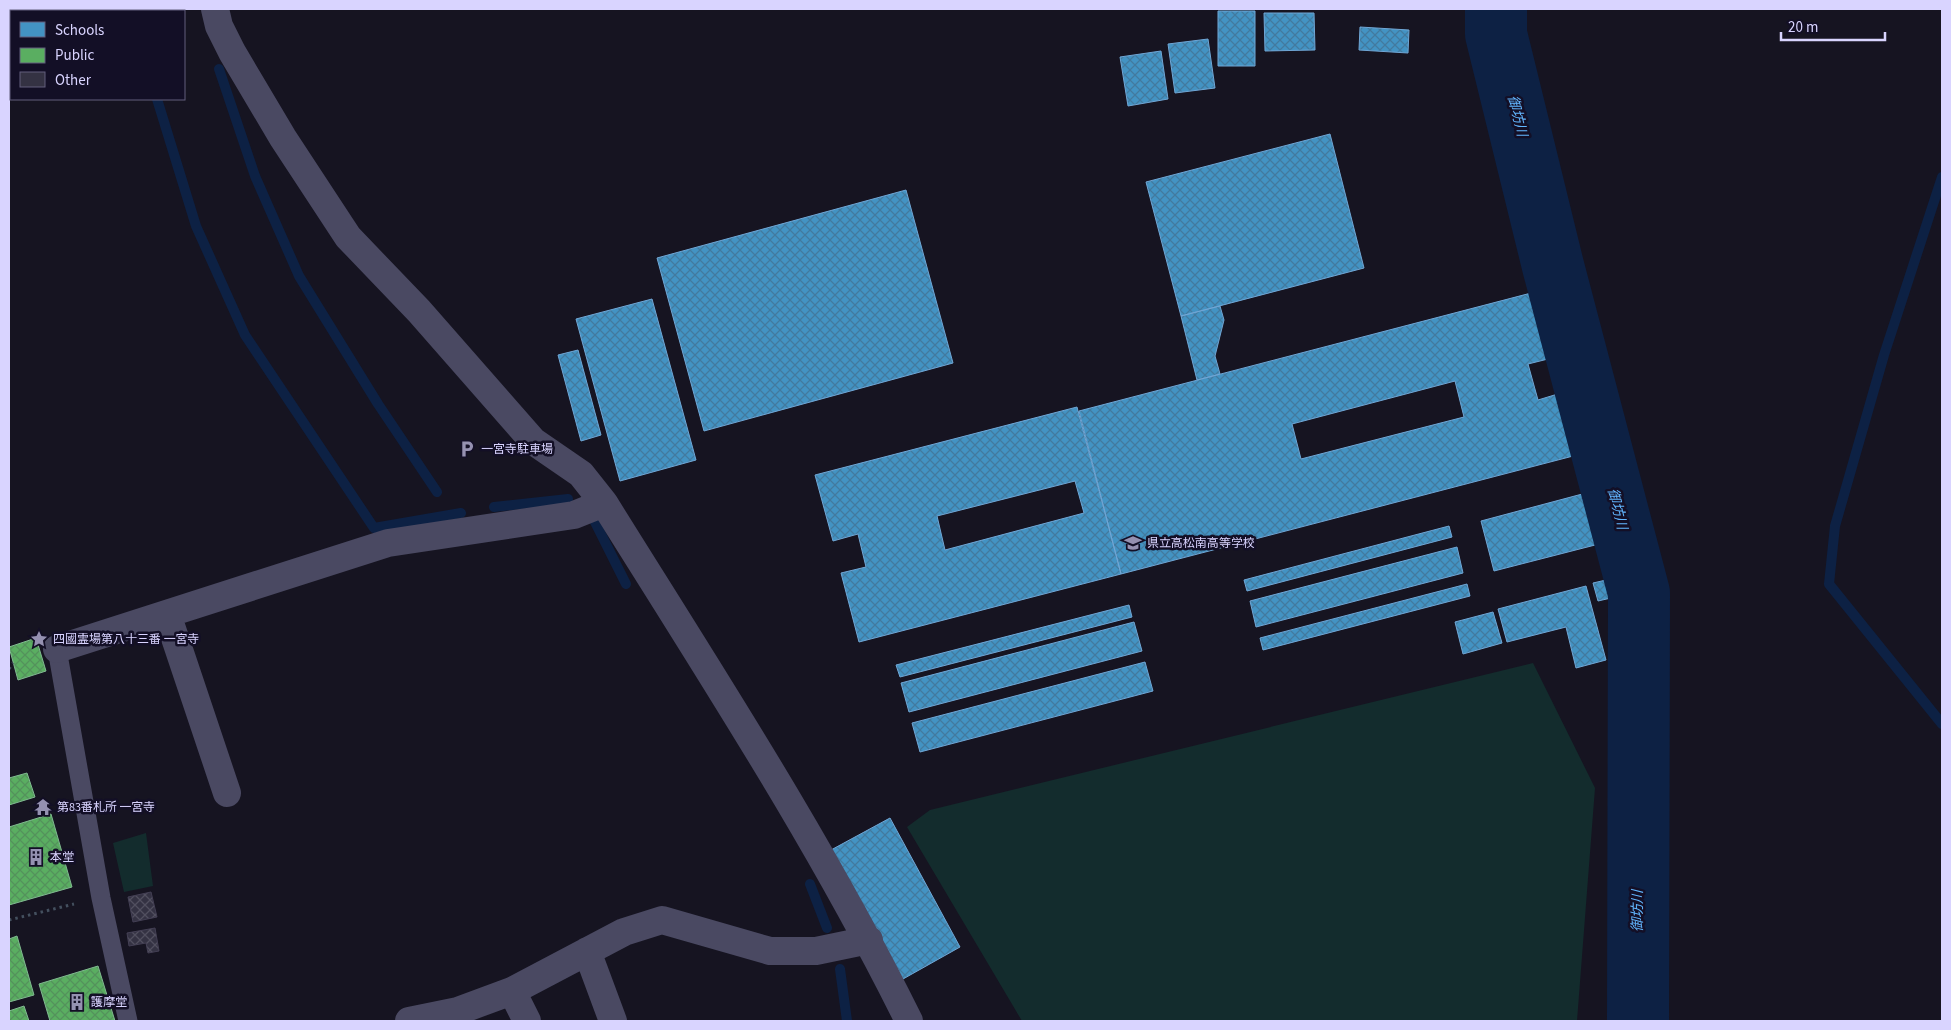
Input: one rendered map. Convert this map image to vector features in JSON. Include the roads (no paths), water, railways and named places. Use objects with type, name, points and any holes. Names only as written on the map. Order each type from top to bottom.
[{"type":"street","points":[[215,9],[219,26],[283,138],[348,237],[419,311],[533,441],[581,474],[604,503],[768,764],[869,940],[909,1021]]},
{"type":"street","points":[[57,649],[388,543],[574,515],[604,503]]},
{"type":"street","points":[[167,614],[227,793]]},
{"type":"street","points":[[409,1021],[458,1011],[512,992],[624,932],[662,920],[770,950],[816,951],[869,940]]},
{"type":"street","points":[[587,951],[613,1021]]},
{"type":"street","points":[[512,992],[527,1021]]},
{"type":"lane","points":[[57,649],[101,898],[128,1021]]},
{"type":"waterway","name":"御坊川","points":[[1496,9],[1496,34],[1553,266],[1639,593],[1638,1021]]},
{"type":"waterway","points":[[219,69],[255,176],[299,276],[378,404],[437,492]]},
{"type":"waterway","points":[[157,100],[196,226],[245,335],[374,528],[461,513]]},
{"type":"waterway","points":[[1942,177],[1884,355],[1835,526],[1829,584],[1942,724]]},
{"type":"waterway","points":[[494,507],[568,499]]},
{"type":"waterway","points":[[595,522],[626,584]]},
{"type":"waterway","points":[[810,884],[827,928]]},
{"type":"waterway","points":[[840,969],[847,1021]]},
{"type":"place","name":"一宮寺駐車場","points":[[467,449]]},
{"type":"place","name":"県立高松南高等学校","points":[[1133,543]]},
{"type":"place","name":"四國霊場第八十三番 一宮寺","points":[[39,639]]},
{"type":"place","name":"第83番札所 一宮寺","points":[[43,807]]},
{"type":"place","name":"本堂","points":[[36,857]]},
{"type":"place","name":"護摩堂","points":[[77,1002]]}]
